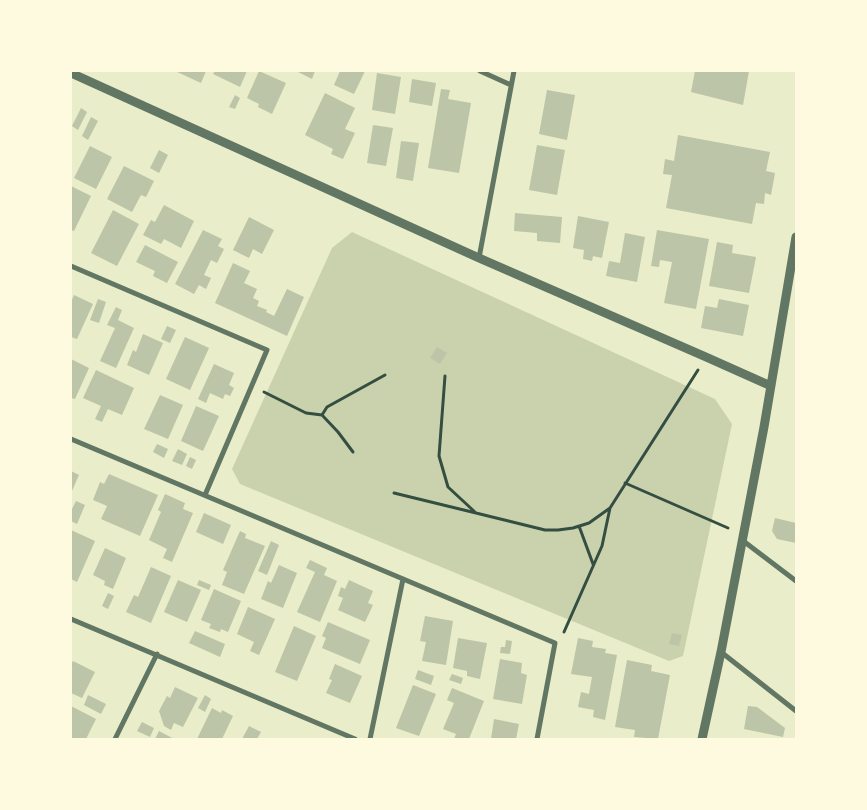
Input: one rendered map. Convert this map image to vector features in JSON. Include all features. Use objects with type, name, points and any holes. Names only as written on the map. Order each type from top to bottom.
[{"type":"street","points":[[480,71],[511,85]]},
{"type":"street","points":[[478,258],[514,71]]},
{"type":"street","points":[[71,73],[478,258],[771,386]]},
{"type":"street","points":[[702,739],[721,652],[771,386],[794,258],[796,237]]},
{"type":"street","points":[[71,266],[267,350],[205,495]]},
{"type":"street","points":[[71,439],[555,643],[537,739]]},
{"type":"street","points":[[742,537],[796,581]]},
{"type":"street","points":[[370,739],[403,579]]},
{"type":"street","points":[[71,619],[355,739]]},
{"type":"street","points":[[721,652],[796,710]]},
{"type":"street","points":[[115,739],[157,654]]},
{"type":"path","points":[[555,643],[565,630],[602,546],[610,508],[706,356]]},
{"type":"path","points":[[322,415],[327,407],[385,375]]},
{"type":"path","points":[[445,376],[439,456],[448,487],[476,513]]},
{"type":"path","points":[[252,386],[306,413],[322,415],[353,452]]},
{"type":"path","points":[[625,483],[742,537]]},
{"type":"path","points":[[394,493],[545,530],[558,530],[589,523],[610,508]]},
{"type":"path","points":[[580,526],[593,564]]},
{"type":"green space","points":[[352,232],[715,399],[732,424],[683,656],[669,661],[240,484],[232,469],[332,248]]},
{"type":"building","points":[[175,71],[206,71],[201,83]]},
{"type":"building","points":[[215,71],[247,71],[240,87],[213,74]]},
{"type":"building","points":[[259,71],[286,83],[272,114],[258,107],[259,104],[247,98]]},
{"type":"building","points":[[296,71],[315,71],[312,79]]},
{"type":"building","points":[[340,71],[365,71],[354,94],[334,85]]},
{"type":"building","points":[[695,71],[749,71],[743,105],[691,92]]},
{"type":"building","points":[[377,73],[401,77],[395,114],[372,110]]},
{"type":"building","points":[[412,79],[436,83],[432,106],[409,102]]},
{"type":"building","points":[[441,89],[450,90],[448,99],[471,103],[459,173],[428,168]]},
{"type":"building","points":[[547,90],[575,95],[567,140],[539,134]]},
{"type":"building","points":[[325,93],[355,108],[345,129],[355,133],[343,159],[331,154],[333,149],[305,135]]},
{"type":"building","points":[[235,95],[240,98],[235,109],[229,107]]},
{"type":"building","points":[[81,108],[87,112],[78,130],[72,126]]},
{"type":"building","points":[[91,117],[98,121],[88,140],[82,136]]},
{"type":"building","points":[[373,125],[393,128],[386,166],[367,163]]},
{"type":"building","points":[[678,135],[770,152],[766,171],[775,173],[771,195],[765,193],[764,204],[756,203],[752,224],[666,208],[672,175],[663,174],[665,159],[674,161]]},
{"type":"building","points":[[401,141],[419,143],[413,181],[396,178]]},
{"type":"building","points":[[537,145],[565,150],[557,195],[529,190]]},
{"type":"building","points":[[90,146],[112,157],[96,189],[74,178]]},
{"type":"building","points":[[159,150],[168,155],[159,173],[150,168]]},
{"type":"building","points":[[124,166],[154,181],[146,197],[141,195],[132,212],[107,199]]},
{"type":"building","points":[[71,186],[91,196],[74,231],[71,230]]},
{"type":"building","points":[[164,205],[194,221],[181,248],[164,239],[161,244],[143,235],[151,220],[155,222]]},
{"type":"building","points":[[113,210],[139,224],[117,266],[91,253]]},
{"type":"building","points":[[515,213],[562,217],[560,243],[537,241],[537,233],[514,231]]},
{"type":"building","points":[[578,216],[609,222],[602,258],[593,256],[592,261],[583,259],[584,250],[573,248]]},
{"type":"building","points":[[249,217],[274,230],[262,254],[253,249],[249,258],[233,250]]},
{"type":"building","points":[[203,230],[222,239],[218,246],[224,249],[217,263],[211,260],[204,275],[211,278],[206,289],[199,285],[194,294],[175,284]]},
{"type":"building","points":[[657,230],[709,239],[696,309],[664,303],[672,262],[660,260],[659,267],[651,266]]},
{"type":"building","points":[[625,233],[645,237],[637,282],[606,276],[609,261],[620,263]]},
{"type":"building","points":[[717,242],[733,245],[732,253],[756,257],[749,293],[709,286]]},
{"type":"building","points":[[145,245],[178,262],[167,283],[153,276],[155,271],[136,262]]},
{"type":"building","points":[[233,263],[250,271],[244,283],[257,289],[253,298],[259,301],[257,306],[267,310],[266,312],[274,316],[287,289],[304,297],[287,336],[215,303]]},
{"type":"building","points":[[74,295],[93,304],[77,339],[71,337],[71,302]]},
{"type":"building","points":[[98,299],[106,302],[99,323],[90,320]]},
{"type":"building","points":[[719,299],[749,305],[743,336],[701,328],[705,306],[717,308]]},
{"type":"building","points":[[116,307],[122,310],[118,320],[134,328],[116,368],[100,361],[115,328],[107,325]]},
{"type":"building","points":[[167,326],[176,330],[170,343],[161,339]]},
{"type":"building","points":[[143,334],[163,343],[149,375],[127,365],[133,350],[136,352]]},
{"type":"building","points":[[185,337],[209,348],[190,390],[166,379]]},
{"type":"building","points":[[437,347],[447,353],[440,364],[430,358]]},
{"type":"building","points":[[71,359],[89,368],[75,399],[71,398]]},
{"type":"building","points":[[214,364],[234,373],[229,385],[234,388],[230,396],[225,394],[223,399],[210,393],[206,403],[198,399]]},
{"type":"building","points":[[96,370],[134,388],[122,415],[108,409],[102,422],[95,419],[101,406],[83,398]]},
{"type":"building","points":[[160,395],[183,405],[168,439],[144,429]]},
{"type":"building","points":[[196,406],[219,416],[203,451],[181,441]]},
{"type":"building","points":[[157,444],[168,449],[164,458],[153,452]]},
{"type":"building","points":[[178,449],[187,454],[182,465],[172,461]]},
{"type":"building","points":[[190,457],[196,460],[192,469],[186,466]]},
{"type":"building","points":[[71,471],[79,475],[71,493]]},
{"type":"building","points":[[109,474],[158,495],[140,536],[101,519],[107,506],[93,500],[100,482],[104,484]]},
{"type":"building","points":[[165,494],[185,503],[183,509],[193,513],[172,562],[163,558],[167,549],[149,540],[161,512],[158,510]]},
{"type":"building","points":[[76,501],[85,505],[77,524],[71,521],[71,511]]},
{"type":"building","points":[[204,513],[231,525],[223,544],[196,532]]},
{"type":"building","points":[[775,518],[796,523],[796,543],[777,539],[772,531]]},
{"type":"building","points":[[71,530],[95,541],[77,582],[71,579]]},
{"type":"building","points":[[240,531],[246,534],[245,538],[265,546],[244,594],[222,585],[227,572],[223,570]]},
{"type":"building","points":[[271,541],[279,545],[267,575],[258,571]]},
{"type":"building","points":[[105,548],[126,558],[113,589],[104,585],[105,581],[93,575]]},
{"type":"building","points":[[310,560],[327,568],[324,575],[337,581],[320,622],[297,612],[315,572],[306,568]]},
{"type":"building","points":[[279,565],[297,573],[283,608],[261,599],[268,581],[271,583]]},
{"type":"building","points":[[151,567],[171,576],[151,623],[126,612],[134,595],[138,597]]},
{"type":"building","points":[[178,580],[201,590],[187,622],[164,612]]},
{"type":"building","points":[[199,580],[211,585],[209,590],[197,585]]},
{"type":"building","points":[[349,580],[373,591],[368,603],[373,605],[365,622],[338,610],[343,598],[338,596],[341,587],[345,589]]},
{"type":"building","points":[[214,589],[241,601],[228,632],[221,629],[220,632],[209,628],[211,624],[201,620]]},
{"type":"building","points":[[108,593],[114,596],[108,609],[102,606]]},
{"type":"building","points":[[248,607],[275,619],[259,655],[250,651],[254,642],[237,634]]},
{"type":"building","points":[[425,616],[453,621],[446,665],[422,661],[426,642],[420,641]]},
{"type":"building","points":[[328,622],[370,640],[360,664],[322,648],[326,638],[322,636]]},
{"type":"building","points":[[294,626],[316,636],[297,681],[275,672]]},
{"type":"building","points":[[195,631],[225,644],[220,657],[189,643]]},
{"type":"building","points":[[672,633],[682,635],[679,646],[669,644]]},
{"type":"building","points":[[458,638],[487,643],[480,679],[467,676],[467,671],[453,668]]},
{"type":"building","points":[[578,638],[593,641],[592,647],[606,649],[605,653],[617,655],[605,720],[593,717],[594,710],[578,707],[581,692],[589,694],[592,677],[571,674]]},
{"type":"building","points":[[506,640],[512,641],[510,654],[500,653],[501,647],[505,647]]},
{"type":"building","points":[[500,659],[522,663],[521,673],[527,675],[522,704],[493,699]]},
{"type":"building","points":[[627,660],[652,665],[651,671],[670,675],[658,739],[634,737],[635,730],[615,727]]},
{"type":"building","points":[[73,661],[95,672],[82,698],[71,693],[71,664]]},
{"type":"building","points":[[335,664],[362,676],[350,703],[326,693],[332,680],[329,679]]},
{"type":"building","points":[[418,670],[434,676],[431,685],[415,679]]},
{"type":"building","points":[[452,674],[463,678],[461,684],[449,680]]},
{"type":"building","points":[[413,685],[436,694],[419,736],[396,728]]},
{"type":"building","points":[[175,687],[198,698],[183,727],[174,723],[171,730],[164,726],[159,711],[167,696],[170,698]]},
{"type":"building","points":[[452,688],[484,701],[469,739],[454,739],[456,734],[443,729],[454,703],[447,700]]},
{"type":"building","points":[[88,695],[106,704],[101,714],[84,705]]},
{"type":"building","points":[[205,695],[211,699],[205,712],[198,708]]},
{"type":"building","points":[[71,706],[96,719],[86,739],[71,739]]},
{"type":"building","points":[[748,706],[757,707],[785,728],[783,737],[744,729]]},
{"type":"building","points":[[212,708],[221,713],[222,710],[233,716],[222,739],[197,739]]},
{"type":"building","points":[[494,719],[519,724],[516,739],[491,739]]},
{"type":"building","points":[[142,722],[154,728],[150,737],[137,731]]},
{"type":"building","points":[[249,726],[261,732],[257,739],[242,739]]},
{"type":"building","points":[[159,731],[174,739],[155,739]]}]
